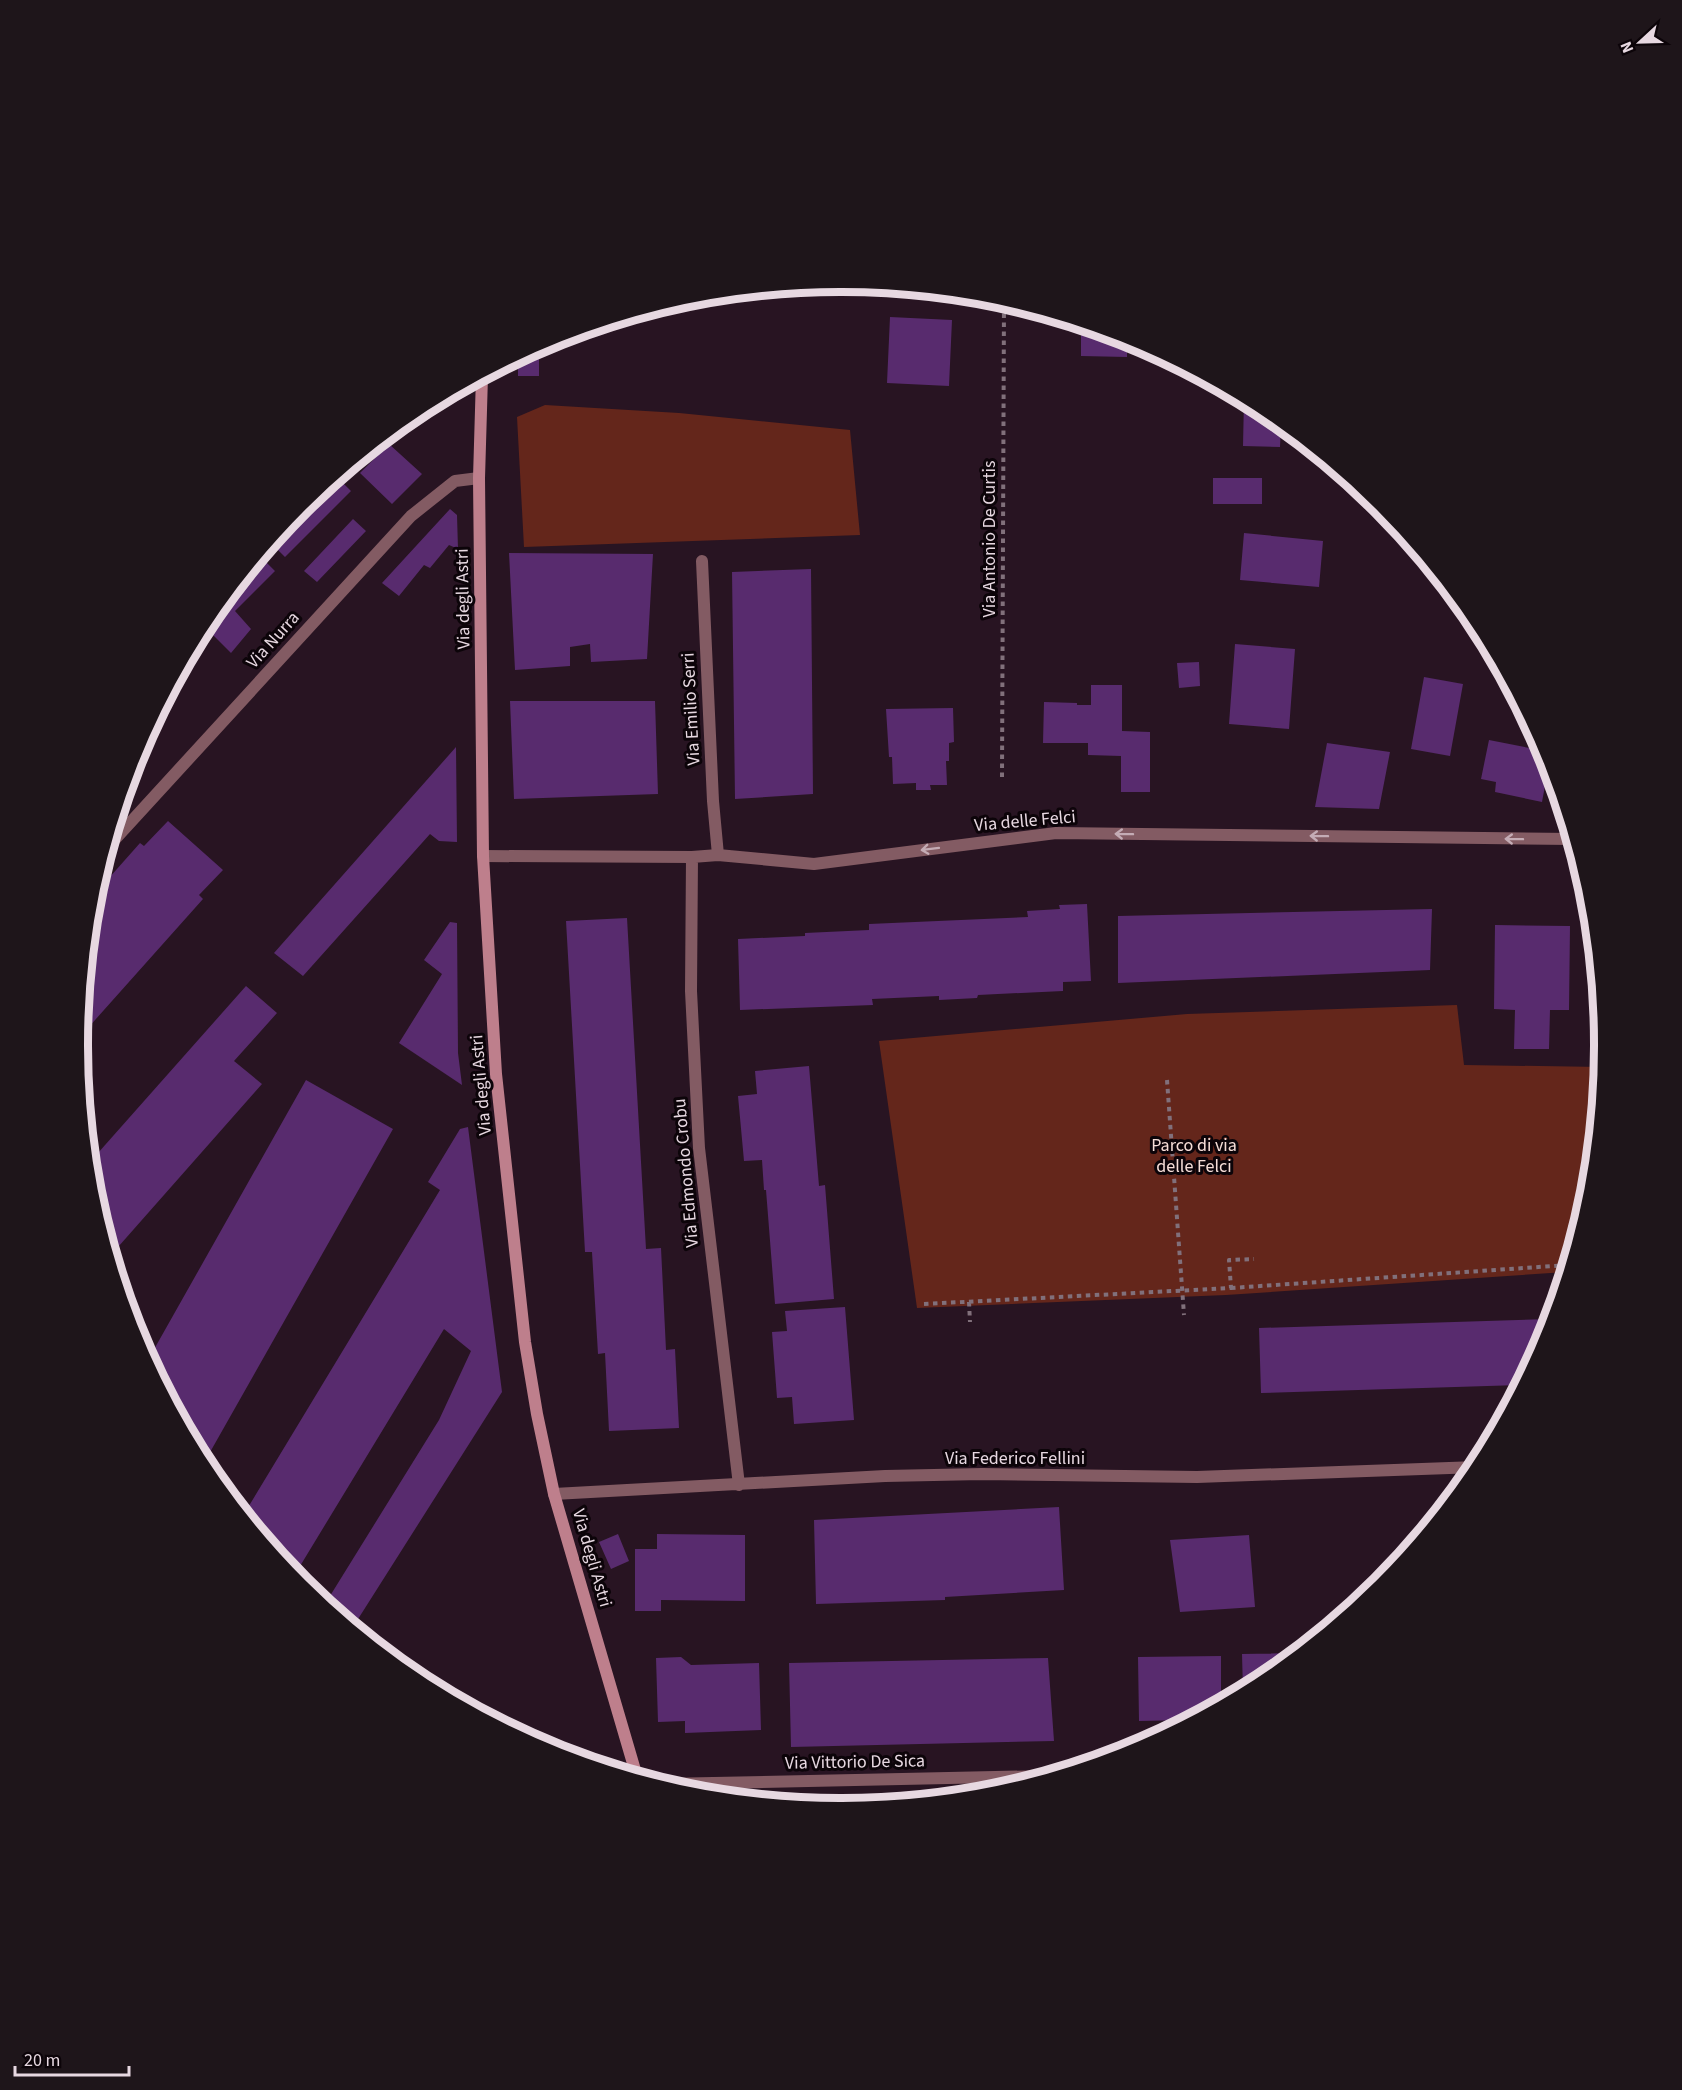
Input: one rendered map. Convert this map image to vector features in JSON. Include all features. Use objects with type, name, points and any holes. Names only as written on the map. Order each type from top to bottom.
[{"type":"street","name":"Via degli Astri","points":[[482,384],[479,478],[483,856],[496,1074],[525,1342],[554,1494],[635,1769]]},
{"type":"street","name":"Via Nurra","points":[[118,836],[411,516],[455,481],[479,478]]},
{"type":"street","name":"Via Emilio Serri","points":[[702,561],[713,801],[718,855]]},
{"type":"street","name":"Via delle Felci","points":[[483,856],[692,857],[718,855],[814,864],[1056,833],[1565,839]]},
{"type":"street","name":"Via Edmondo Crobu","points":[[692,857],[691,991],[699,1148],[739,1485]]},
{"type":"street","name":"Via Federico Fellini","points":[[554,1494],[896,1476],[982,1474],[1197,1477],[1464,1467]]},
{"type":"street","name":"Via Vittorio De Sica","points":[[696,1783],[1016,1777]]},
{"type":"street","points":[[712,1783],[716,1787]]},
{"type":"path","name":"Via Antonio De Curtis","points":[[1002,777],[1004,311]]},
{"type":"path","points":[[1167,1080],[1184,1316]]},
{"type":"path","points":[[1231,1288],[1229,1260],[1254,1259]]},
{"type":"path","points":[[924,1304],[1182,1291],[1560,1266]]},
{"type":"path","points":[[969,1302],[970,1322]]},
{"type":"green space","points":[[545,405],[679,413],[850,430],[860,535],[524,547],[517,417]]},
{"type":"green space","name":"Parco di via delle Felci","points":[[1457,1005],[1464,1065],[1593,1067],[1587,1143],[1579,1192],[1558,1273],[1226,1295],[917,1308],[879,1041],[1187,1014]]},
{"type":"building","points":[[890,317],[952,320],[949,386],[887,383]]},
{"type":"building","points":[[1081,331],[1127,349],[1127,357],[1081,356]]},
{"type":"building","points":[[539,356],[539,376],[518,376],[518,366]]},
{"type":"building","points":[[1244,410],[1281,435],[1280,447],[1243,446]]},
{"type":"building","points":[[389,444],[422,474],[392,504],[360,473]]},
{"type":"building","points":[[1213,478],[1262,478],[1262,504],[1213,504]]},
{"type":"building","points":[[342,482],[351,491],[285,557],[276,548]]},
{"type":"building","points":[[450,509],[457,515],[458,549],[449,545],[430,568],[424,565],[399,596],[382,583]]},
{"type":"building","points":[[353,519],[366,531],[317,582],[304,571]]},
{"type":"building","points":[[1244,533],[1323,541],[1319,587],[1240,580]]},
{"type":"building","points":[[509,553],[653,554],[647,659],[591,662],[590,644],[570,647],[570,666],[515,670]]},
{"type":"building","points":[[265,561],[275,571],[235,611],[251,629],[231,653],[211,633]]},
{"type":"building","points":[[811,569],[813,794],[735,799],[732,572]]},
{"type":"building","points":[[1235,644],[1295,649],[1289,729],[1229,724]]},
{"type":"building","points":[[1199,662],[1200,686],[1179,688],[1177,663]]},
{"type":"building","points":[[1424,677],[1463,684],[1450,756],[1411,749]]},
{"type":"building","points":[[1091,685],[1122,685],[1122,731],[1150,732],[1150,792],[1121,792],[1121,756],[1088,755],[1088,743],[1043,743],[1044,702],[1091,705]]},
{"type":"building","points":[[510,701],[655,701],[658,794],[514,799]]},
{"type":"building","points":[[953,708],[954,742],[949,743],[949,761],[946,761],[947,785],[930,785],[931,790],[916,790],[916,783],[893,784],[886,709]]},
{"type":"building","points":[[1489,740],[1532,748],[1546,782],[1542,802],[1495,792],[1496,782],[1481,779]]},
{"type":"building","points":[[1327,743],[1390,752],[1379,809],[1315,807]]},
{"type":"building","points":[[456,747],[457,842],[439,841],[430,834],[303,976],[274,953]]},
{"type":"building","points":[[168,821],[223,870],[199,895],[203,899],[89,1027],[95,947],[107,880],[140,843],[144,846]]},
{"type":"building","points":[[1087,904],[1091,981],[1063,982],[1063,991],[978,995],[977,998],[939,1000],[939,996],[872,999],[873,1005],[740,1010],[738,939],[869,930],[869,924],[1028,917],[1027,911],[1060,909],[1059,905]]},
{"type":"building","points":[[1432,909],[1430,970],[1118,983],[1118,916]]},
{"type":"building","points":[[627,918],[646,1249],[661,1248],[666,1350],[675,1349],[679,1428],[609,1431],[605,1353],[598,1354],[592,1252],[585,1252],[566,921]]},
{"type":"building","points":[[450,922],[457,923],[458,1053],[462,1085],[399,1043],[442,974],[424,960]]},
{"type":"building","points":[[1495,925],[1570,926],[1569,1010],[1550,1010],[1549,1049],[1514,1049],[1515,1010],[1494,1009]]},
{"type":"building","points":[[246,986],[277,1013],[234,1061],[262,1084],[117,1249],[97,1154]]},
{"type":"building","points":[[809,1066],[819,1186],[825,1185],[834,1299],[775,1304],[762,1160],[744,1161],[738,1096],[757,1094],[755,1071]]},
{"type":"building","points":[[306,1080],[393,1129],[209,1454],[189,1421],[154,1350]]},
{"type":"building","points":[[468,1127],[502,1392],[357,1621],[330,1596],[439,1420],[471,1351],[444,1329],[300,1567],[248,1508],[440,1190],[428,1182],[460,1129]]},
{"type":"building","points":[[845,1307],[854,1420],[794,1424],[792,1397],[777,1398],[772,1332],[787,1331],[785,1311]]},
{"type":"building","points":[[1541,1319],[1512,1385],[1261,1393],[1259,1328]]},
{"type":"building","points":[[1059,1507],[1064,1590],[945,1597],[945,1600],[816,1604],[814,1520]]},
{"type":"building","points":[[618,1534],[629,1561],[611,1569],[599,1542]]},
{"type":"building","points":[[657,1534],[745,1535],[745,1601],[661,1600],[661,1611],[635,1611],[635,1549],[657,1549]]},
{"type":"building","points":[[1249,1535],[1255,1607],[1180,1612],[1170,1540]]},
{"type":"building","points":[[1283,1653],[1243,1681],[1242,1654]]},
{"type":"building","points":[[1221,1656],[1221,1695],[1173,1720],[1139,1721],[1138,1657]]},
{"type":"building","points":[[681,1657],[691,1665],[759,1663],[761,1730],[685,1733],[685,1721],[658,1722],[656,1658]]},
{"type":"building","points":[[1048,1658],[1054,1741],[791,1747],[789,1663]]}]
